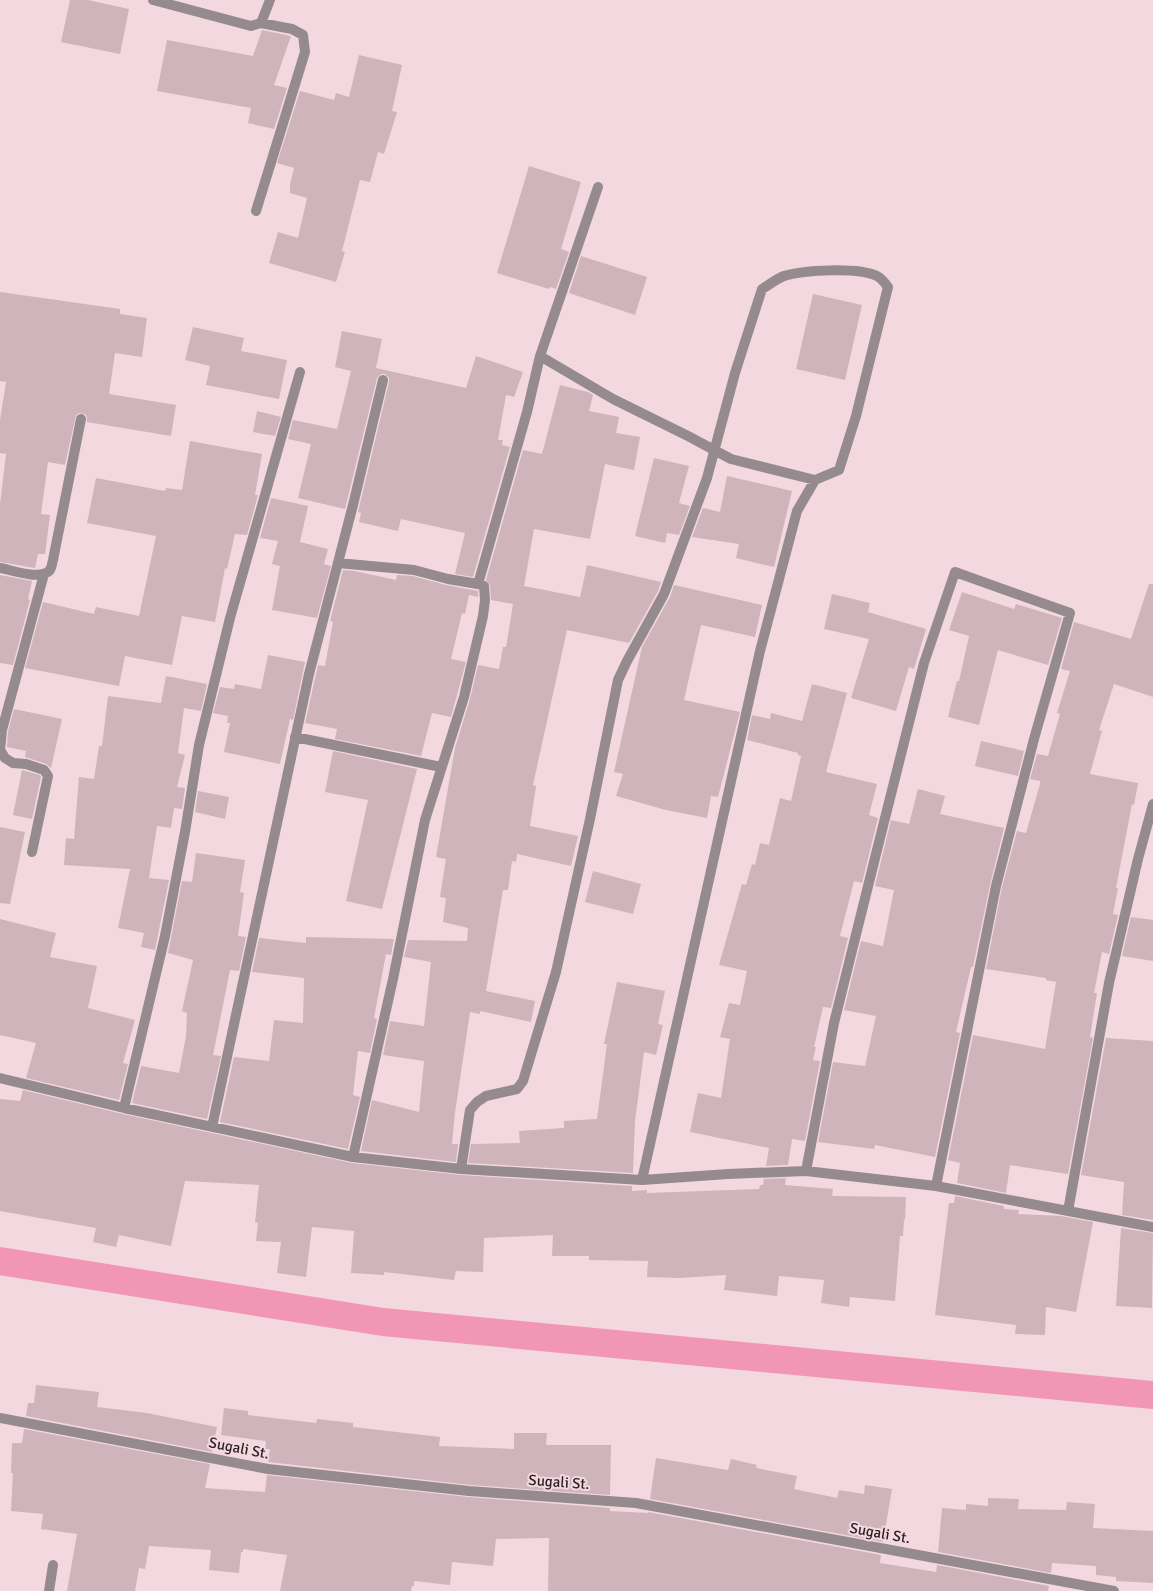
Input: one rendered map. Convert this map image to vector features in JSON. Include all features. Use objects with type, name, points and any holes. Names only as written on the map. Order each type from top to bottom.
[{"type":"street","points":[[152,0],[251,26],[261,22],[292,30],[303,35],[305,52],[256,211]]},
{"type":"street","points":[[261,22],[270,0]]},
{"type":"street","points":[[478,584],[527,412],[540,356],[598,187]]},
{"type":"street","points":[[461,1169],[470,1110],[477,1102],[486,1096],[517,1090],[523,1081],[556,972],[590,819],[618,680],[664,594],[707,478],[715,451],[734,373],[762,289],[783,276],[812,271],[854,272],[877,276],[888,287],[856,416],[840,470],[815,480],[731,459],[715,451],[613,399],[540,356]]},
{"type":"street","points":[[124,1108],[165,936],[185,832],[199,745],[230,618],[300,372]]},
{"type":"street","points":[[212,1127],[309,674],[384,380]]},
{"type":"street","points":[[0,568],[37,576],[44,574],[50,569],[82,419]]},
{"type":"street","points":[[642,1180],[760,651],[797,511],[815,480]]},
{"type":"street","points":[[338,563],[414,570],[484,586],[482,616],[464,697],[424,820],[393,979],[353,1157]]},
{"type":"street","points":[[806,1171],[834,1023],[877,850],[924,663],[955,572],[1070,613],[1034,739],[996,886],[936,1186]]},
{"type":"street","points":[[32,852],[48,776],[44,770],[26,764],[13,762],[5,758],[0,750],[2,730],[44,574]]},
{"type":"street","points":[[295,737],[441,767]]},
{"type":"street","points":[[1068,1211],[1109,983],[1138,859],[1153,804]]},
{"type":"street","points":[[0,1078],[124,1108],[353,1157],[461,1169],[642,1180],[728,1174],[806,1171],[936,1186],[1153,1227]]},
{"type":"street","name":"Sugali St.","points":[[0,1418],[268,1469],[469,1491],[636,1503],[1114,1591]]},
{"type":"street","points":[[49,1591],[53,1565]]},
{"type":"building","points":[[70,0],[88,0],[129,9],[120,54],[61,42]]},
{"type":"building","points":[[262,30],[291,36],[274,85],[287,88],[274,129],[248,123],[251,108],[157,91],[167,40],[253,56]]},
{"type":"building","points":[[359,55],[402,65],[392,111],[397,112],[384,154],[378,152],[370,182],[360,180],[342,251],[345,252],[336,282],[269,263],[278,232],[298,238],[307,198],[290,193],[290,184],[294,168],[277,163],[300,91],[334,100],[336,93],[349,97]]},
{"type":"building","points":[[529,166],[581,182],[561,249],[569,252],[556,289],[550,287],[549,289],[497,273]]},
{"type":"building","points":[[581,256],[647,277],[635,315],[569,293]]},
{"type":"building","points":[[0,292],[120,309],[120,314],[147,318],[142,357],[115,353],[109,394],[176,405],[171,436],[87,422],[87,417],[85,414],[79,413],[76,415],[65,465],[48,462],[41,514],[50,515],[45,554],[38,554],[35,568],[0,562],[0,504],[6,454],[0,453],[0,420],[6,382],[0,381]]},
{"type":"building","points":[[813,294],[862,305],[845,380],[796,369]]},
{"type":"building","points":[[193,327],[244,338],[241,351],[287,360],[279,399],[206,385],[210,366],[185,360]]},
{"type":"building","points":[[342,331],[382,339],[376,368],[466,388],[476,356],[523,372],[514,397],[506,395],[498,440],[503,440],[502,445],[510,447],[473,577],[455,574],[465,533],[401,519],[398,531],[359,522],[361,513],[358,512],[389,382],[389,378],[385,374],[381,374],[377,378],[345,509],[298,498],[311,444],[288,439],[293,420],[337,429],[351,371],[335,367]]},
{"type":"building","points":[[560,385],[588,392],[593,395],[589,411],[619,417],[616,433],[640,437],[634,470],[605,464],[590,539],[534,529],[524,586],[580,597],[587,565],[661,582],[658,591],[629,643],[567,630],[533,785],[536,786],[530,826],[578,836],[571,866],[517,854],[516,862],[512,861],[508,890],[503,890],[486,991],[535,1001],[531,1022],[480,1011],[480,1014],[470,1012],[455,1113],[452,1144],[458,1144],[456,1162],[361,1151],[372,1100],[419,1112],[424,1061],[383,1055],[390,1021],[424,1026],[431,962],[404,957],[408,940],[467,941],[468,928],[443,922],[446,898],[440,897],[446,859],[436,857],[455,748],[470,699],[478,665],[499,669],[503,647],[506,647],[513,604],[491,600],[490,585],[486,580],[523,450],[542,454]]},
{"type":"building","points":[[257,411],[281,417],[275,436],[253,432]]},
{"type":"building","points":[[190,441],[262,454],[255,495],[258,495],[247,535],[235,534],[227,569],[225,568],[215,622],[182,616],[172,665],[125,656],[119,686],[25,668],[43,602],[94,614],[96,607],[139,616],[156,536],[87,523],[96,478],[165,491],[166,488],[182,490]]},
{"type":"building","points":[[654,458],[689,466],[679,503],[690,506],[679,535],[667,533],[665,543],[635,536]]},
{"type":"building","points":[[727,476],[792,491],[774,567],[736,558],[739,544],[692,537],[703,508],[720,512]]},
{"type":"building","points":[[271,498],[308,506],[300,542],[328,549],[324,564],[331,566],[317,618],[272,610],[280,566],[272,564],[278,541],[260,538]]},
{"type":"building","points":[[343,570],[355,571],[396,580],[397,575],[413,576],[446,585],[478,591],[478,597],[469,595],[465,614],[462,613],[451,659],[466,662],[451,717],[432,713],[421,756],[335,739],[337,729],[305,723],[318,665],[325,666],[333,622],[330,621]]},
{"type":"building","points":[[0,575],[32,581],[28,599],[30,600],[13,665],[0,663]]},
{"type":"building","points":[[1149,584],[1153,584],[1153,697],[1114,684],[1099,730],[1102,731],[1090,774],[1138,783],[1134,805],[1132,804],[1116,888],[1118,888],[1113,914],[1118,915],[1109,954],[1102,952],[1094,993],[1097,993],[1090,1037],[1093,1038],[1068,1174],[1010,1165],[1006,1193],[957,1183],[960,1163],[948,1160],[973,1035],[1045,1049],[1056,982],[1046,980],[1046,978],[986,969],[1002,887],[1017,831],[1026,833],[1040,784],[1040,781],[1030,779],[1037,754],[1048,756],[1060,714],[1057,713],[1070,671],[1061,669],[1074,622],[1131,639]]},
{"type":"building","points":[[674,585],[762,605],[755,637],[701,625],[684,700],[740,712],[718,797],[711,796],[707,818],[666,810],[616,796],[623,774],[614,772],[642,647],[670,597]]},
{"type":"building","points":[[962,592],[1014,609],[1016,604],[1062,618],[1048,665],[998,650],[979,725],[948,717],[957,681],[959,681],[969,636],[949,630]]},
{"type":"building","points":[[832,594],[870,603],[868,612],[926,629],[914,669],[909,667],[896,711],[851,698],[869,639],[824,629]]},
{"type":"building","points":[[268,655],[305,662],[293,720],[290,719],[280,764],[224,752],[230,723],[227,723],[228,716],[213,713],[220,687],[234,689],[235,684],[261,689]]},
{"type":"building","points":[[166,676],[207,684],[201,711],[184,708],[178,753],[185,755],[177,787],[185,788],[182,809],[174,808],[171,828],[157,826],[149,878],[169,880],[155,950],[141,947],[144,933],[118,928],[130,869],[64,865],[66,838],[74,839],[79,777],[94,779],[99,746],[102,746],[108,696],[161,703]]},
{"type":"building","points":[[812,684],[847,693],[826,772],[877,784],[869,815],[878,818],[862,883],[854,881],[840,936],[848,938],[831,1008],[823,1007],[814,1047],[816,1047],[813,1060],[820,1061],[805,1141],[792,1139],[788,1165],[766,1166],[769,1148],[690,1132],[698,1093],[721,1098],[730,1039],[720,1037],[729,1003],[740,1005],[747,971],[719,965],[742,884],[746,885],[752,864],[755,865],[760,843],[769,845],[780,798],[791,801],[801,756],[798,755],[798,753],[747,740],[752,715],[770,719],[771,713],[802,721]]},
{"type":"building","points":[[14,709],[62,719],[51,768],[46,764],[25,757],[26,751],[7,747],[8,731]]},
{"type":"building","points":[[981,741],[1024,751],[1018,776],[975,766]]},
{"type":"building","points":[[333,751],[417,769],[382,909],[346,901],[368,800],[325,792]]},
{"type":"building","points":[[22,770],[40,775],[41,777],[32,819],[13,815]]},
{"type":"building","points":[[918,789],[945,796],[940,814],[1004,828],[990,885],[973,967],[971,967],[956,1032],[960,1033],[935,1157],[875,1145],[874,1149],[818,1142],[833,1062],[865,1066],[876,1016],[844,1010],[861,941],[883,946],[894,890],[875,886],[891,820],[909,824]]},
{"type":"building","points":[[198,791],[229,797],[225,819],[195,812]]},
{"type":"building","points":[[0,827],[25,832],[10,904],[0,903]]},
{"type":"building","points":[[196,853],[245,860],[240,892],[244,893],[238,936],[246,937],[239,971],[230,970],[213,1055],[221,1056],[207,1119],[132,1103],[141,1066],[179,1073],[186,1036],[187,1013],[182,1011],[193,960],[168,953],[182,881],[192,882]]},
{"type":"building","points":[[593,871],[641,884],[633,914],[585,902]]},
{"type":"building","points":[[1131,917],[1153,920],[1153,961],[1122,956]]},
{"type":"building","points":[[0,919],[56,933],[50,957],[97,966],[88,1008],[135,1020],[123,1063],[128,1064],[119,1100],[26,1078],[36,1043],[0,1035]]},
{"type":"building","points":[[306,937],[394,939],[391,955],[386,954],[374,1018],[377,1019],[370,1053],[358,1051],[353,1095],[360,1097],[348,1149],[220,1122],[234,1057],[269,1061],[274,1020],[303,1023],[304,978],[252,972],[259,938],[306,943]]},
{"type":"building","points":[[617,982],[665,991],[658,1024],[663,1025],[656,1055],[644,1052],[635,1121],[633,1173],[468,1163],[471,1144],[520,1143],[519,1131],[564,1128],[564,1121],[597,1119],[607,1044],[604,1044]]},
{"type":"building","points":[[1106,1038],[1153,1041],[1153,1220],[1122,1215],[1124,1182],[1081,1175]]},
{"type":"building","points":[[23,1090],[123,1114],[352,1163],[461,1175],[632,1186],[632,1191],[647,1190],[647,1193],[759,1189],[760,1185],[763,1185],[764,1179],[786,1178],[785,1185],[833,1189],[832,1196],[906,1197],[903,1236],[900,1236],[895,1301],[850,1297],[849,1307],[821,1303],[824,1280],[779,1276],[777,1296],[724,1290],[726,1275],[679,1278],[647,1277],[648,1261],[589,1260],[589,1256],[552,1256],[553,1235],[484,1238],[483,1272],[456,1271],[454,1280],[384,1272],[384,1275],[351,1273],[354,1231],[312,1227],[306,1277],[277,1273],[281,1242],[256,1241],[258,1223],[255,1222],[259,1185],[185,1181],[171,1246],[119,1235],[116,1247],[93,1242],[96,1228],[0,1211],[0,1099],[20,1101]]},
{"type":"building","points":[[955,1196],[1004,1206],[1004,1209],[1019,1210],[1018,1214],[1061,1216],[1093,1222],[1076,1312],[1046,1307],[1045,1335],[1015,1334],[1016,1325],[935,1315],[949,1203],[954,1203]]},
{"type":"building","points":[[1121,1228],[1153,1233],[1152,1308],[1116,1306]]},
{"type":"building","points":[[36,1385],[99,1392],[97,1407],[147,1413],[217,1427],[212,1452],[26,1416],[28,1403],[34,1403]]},
{"type":"building","points":[[224,1408],[248,1411],[248,1415],[316,1423],[317,1419],[353,1423],[353,1427],[440,1437],[439,1446],[514,1449],[514,1433],[547,1433],[546,1445],[611,1445],[610,1495],[470,1485],[268,1462],[270,1449],[265,1449],[266,1441],[221,1435]]},
{"type":"building","points":[[24,1429],[210,1464],[205,1488],[265,1492],[267,1475],[468,1497],[610,1508],[610,1511],[648,1512],[881,1555],[880,1563],[936,1572],[937,1565],[1049,1586],[1048,1591],[548,1591],[549,1538],[496,1539],[493,1566],[452,1562],[450,1585],[414,1581],[414,1586],[412,1586],[411,1591],[280,1591],[287,1555],[243,1549],[243,1552],[241,1552],[239,1573],[209,1570],[211,1550],[149,1546],[145,1569],[139,1568],[135,1591],[67,1591],[77,1534],[41,1529],[43,1514],[11,1511],[13,1473],[11,1473],[12,1443],[22,1443]]},
{"type":"building","points":[[656,1458],[728,1470],[731,1459],[757,1465],[756,1468],[797,1476],[794,1489],[837,1498],[839,1490],[864,1494],[865,1485],[892,1489],[883,1542],[650,1499]]},
{"type":"building","points":[[988,1498],[1019,1499],[1018,1509],[1066,1510],[1067,1502],[1095,1504],[1093,1528],[1153,1531],[1153,1583],[1116,1581],[1116,1577],[1096,1575],[1096,1566],[1052,1563],[1051,1573],[938,1552],[942,1508],[966,1510],[966,1504],[988,1506]]},
{"type":"waterway","points":[[0,1261],[383,1322],[1153,1395]]}]
